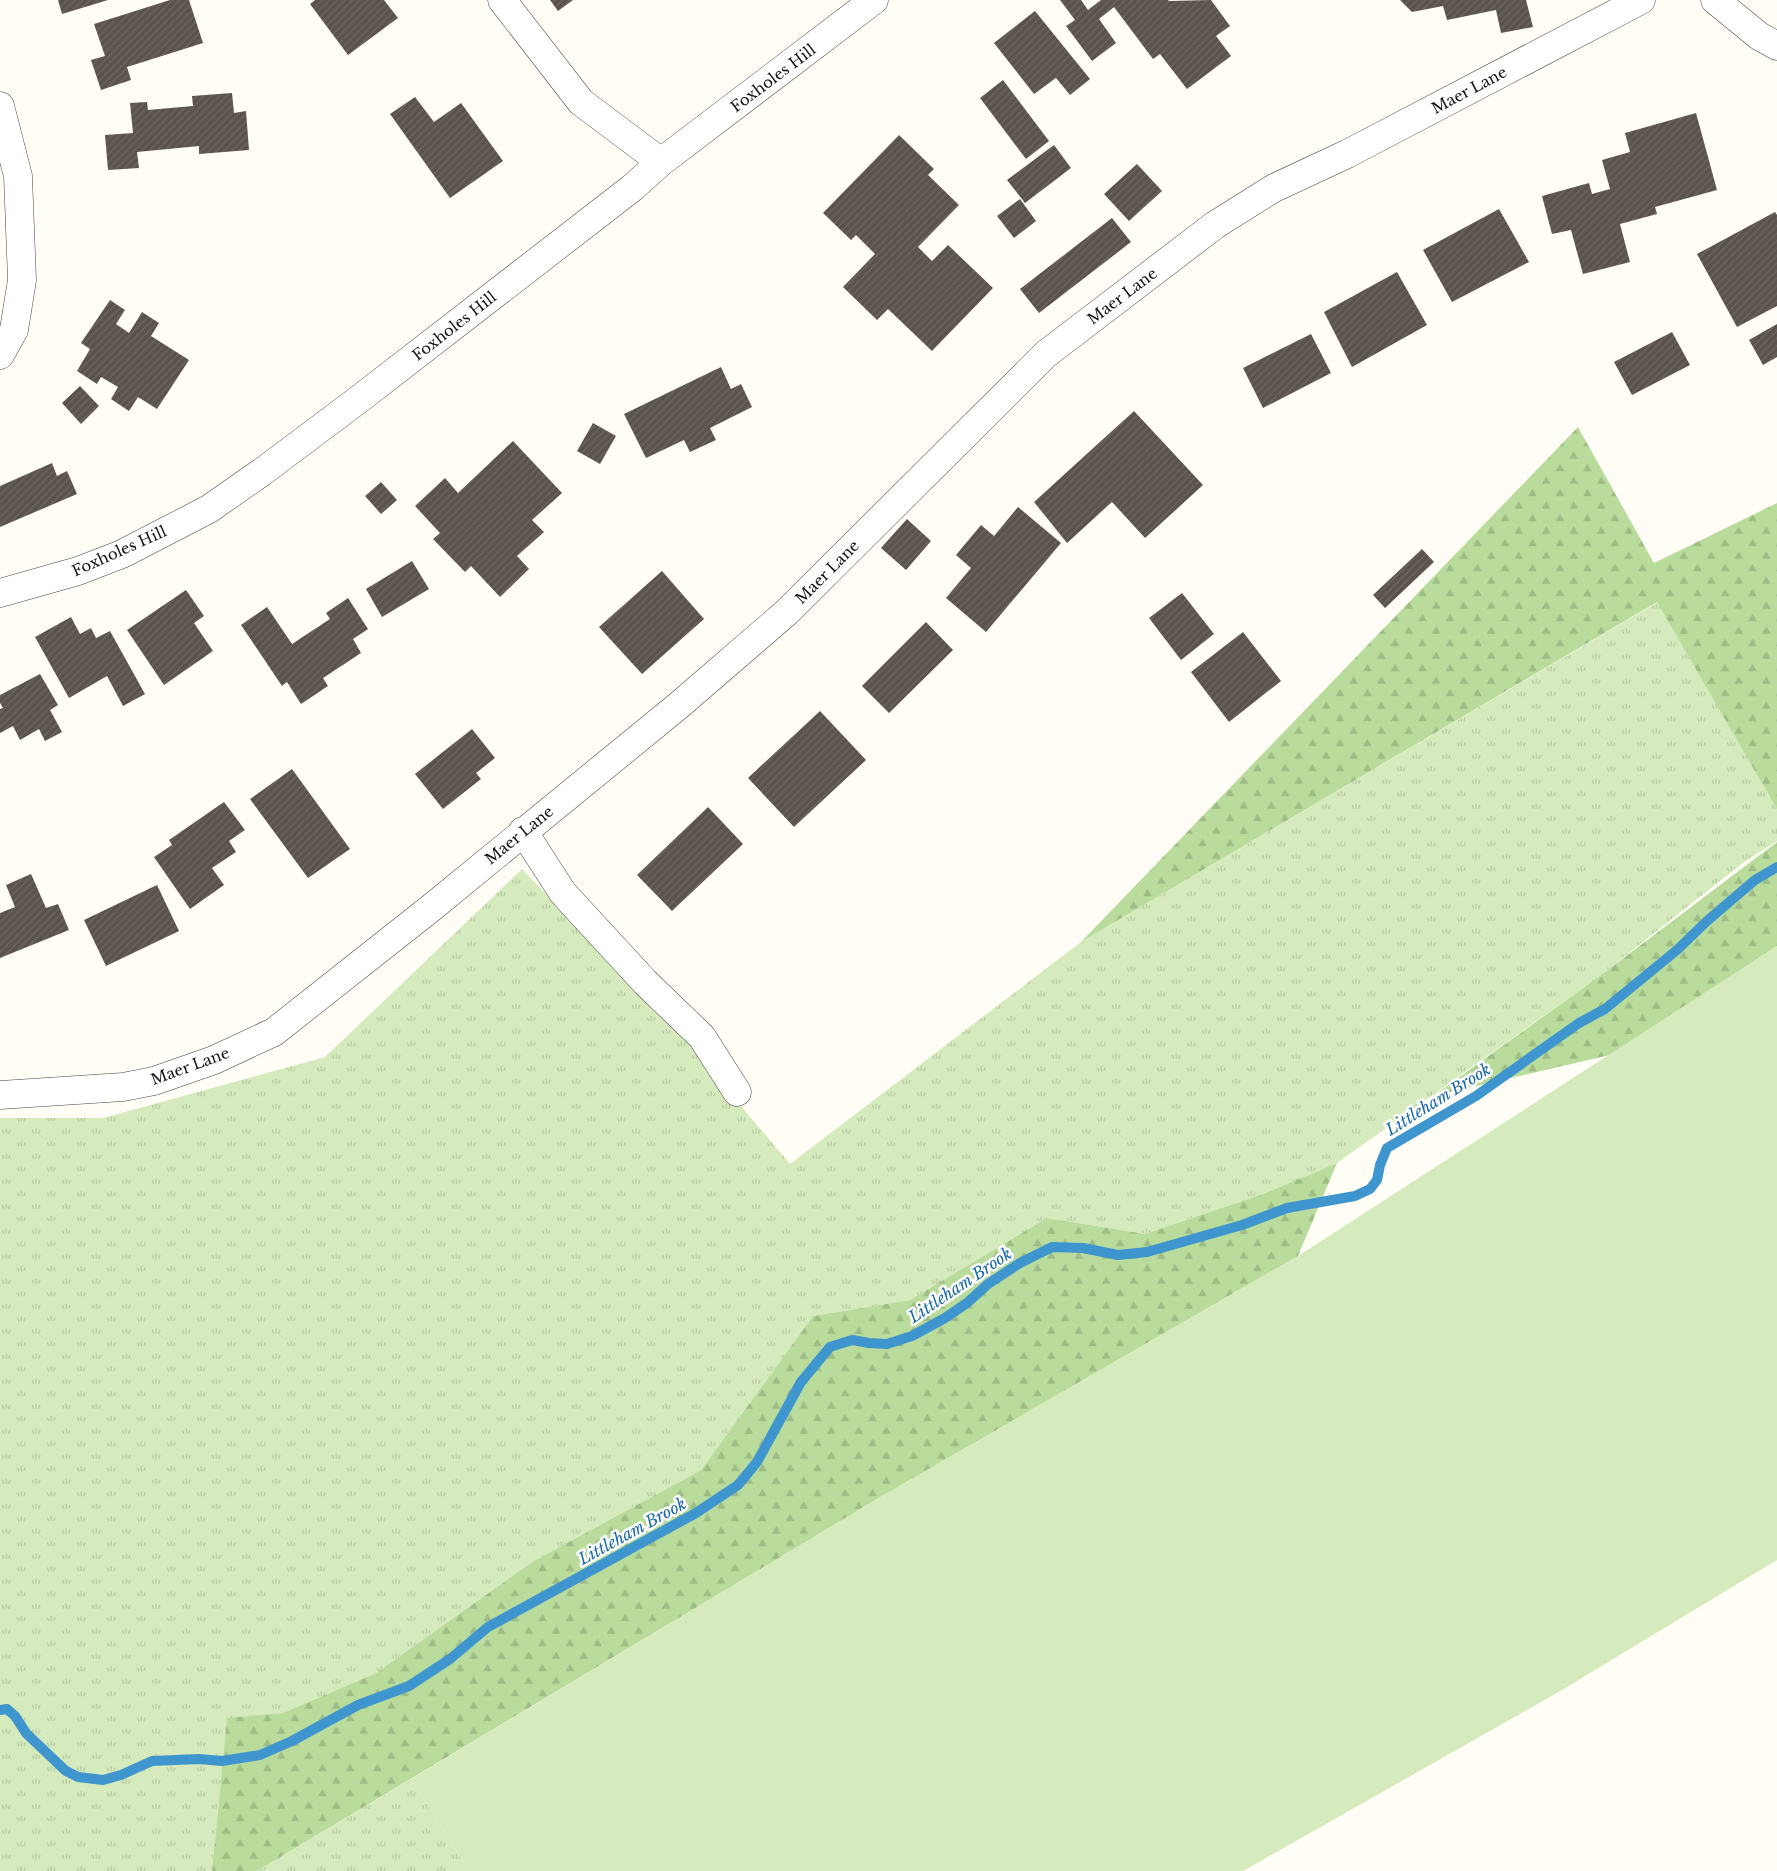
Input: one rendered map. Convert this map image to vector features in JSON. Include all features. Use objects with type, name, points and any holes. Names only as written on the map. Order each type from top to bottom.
[{"type":"street","points":[[502,0],[581,102],[661,162]]},
{"type":"street","name":"Foxholes Hill","points":[[0,593],[78,571],[113,557],[209,509],[358,400],[632,188],[661,162],[874,0]]},
{"type":"street","name":"Maer Lane","points":[[0,1095],[123,1087],[154,1081],[214,1060],[274,1032],[431,908],[678,706],[787,612],[1046,354],[1215,225],[1274,188],[1348,154],[1641,0]]},
{"type":"street","points":[[1714,0],[1759,36],[1777,46]]},
{"type":"street","points":[[0,106],[18,176],[10,227],[22,280],[14,330],[0,355]]},
{"type":"street","points":[[523,831],[563,892],[645,982],[702,1037],[738,1092]]},
{"type":"green space","points":[[1578,427],[1654,563],[1777,503],[1777,809],[1657,602],[1081,942]]},
{"type":"green space","points":[[1658,602],[1777,809],[1777,841],[1744,862],[1601,975],[1337,1163],[1263,1194],[1145,1234],[1047,1218],[910,1300],[813,1316],[701,1470],[532,1562],[376,1673],[283,1713],[227,1719],[212,1871],[0,1871],[0,1118],[103,1118],[325,1057],[522,869],[676,1029],[790,1164],[1081,942]]},
{"type":"green space","points":[[1777,842],[1777,946],[1610,1055],[1433,1096],[1601,975]]},
{"type":"green space","points":[[1777,946],[1777,1560],[1557,1693],[1243,1871],[469,1871],[411,1779],[884,1495],[1298,1256]]},
{"type":"green space","points":[[1337,1163],[1298,1256],[884,1495],[257,1871],[212,1871],[227,1718],[283,1713],[376,1673],[532,1562],[701,1470],[813,1316],[910,1300],[1047,1218],[1145,1234],[1263,1194]]},
{"type":"green space","points":[[411,1779],[469,1871],[257,1871]]},
{"type":"building","points":[[58,0],[108,0],[62,14]]},
{"type":"building","points":[[170,0],[189,0],[203,43],[127,67],[131,80],[101,90],[91,60],[105,56],[94,24]]},
{"type":"building","points":[[315,0],[384,0],[398,18],[348,55],[310,4]]},
{"type":"building","points":[[550,0],[573,0],[558,11]]},
{"type":"building","points":[[1060,0],[1081,0],[1088,10],[1101,0],[1211,0],[1230,26],[1216,36],[1231,56],[1187,89],[1160,54],[1153,59],[1114,7],[1099,19],[1116,43],[1092,61],[1066,26],[1075,20]]},
{"type":"building","points":[[1400,0],[1526,0],[1533,27],[1501,33],[1496,10],[1447,20],[1443,6],[1412,12]]},
{"type":"building","points":[[1035,11],[1090,79],[1070,95],[1056,78],[1034,94],[994,43]]},
{"type":"building","points":[[1003,80],[1049,141],[1026,159],[980,98]]},
{"type":"building","points":[[232,93],[234,113],[246,111],[249,150],[199,154],[199,146],[137,152],[139,168],[108,170],[105,135],[133,133],[130,103],[147,102],[148,110],[193,106],[192,96]]},
{"type":"building","points":[[415,97],[434,122],[461,103],[503,161],[450,198],[390,114]]},
{"type":"building","points":[[1696,113],[1717,190],[1655,207],[1657,214],[1620,224],[1630,262],[1583,274],[1571,230],[1552,234],[1542,196],[1589,183],[1592,194],[1610,189],[1602,160],[1630,152],[1625,133]]},
{"type":"building","points":[[899,135],[934,169],[928,175],[959,205],[918,247],[932,261],[948,245],[993,288],[932,351],[888,309],[877,320],[843,287],[875,254],[856,235],[851,240],[823,213]]},
{"type":"building","points":[[1054,145],[1071,168],[1025,203],[1007,180]]},
{"type":"building","points":[[1137,164],[1162,191],[1129,221],[1104,194]]},
{"type":"building","points":[[1020,199],[1036,221],[1014,238],[997,216]]},
{"type":"building","points":[[1499,209],[1529,262],[1452,302],[1423,250]]},
{"type":"building","points":[[1775,212],[1777,215],[1777,306],[1737,327],[1697,254]]},
{"type":"building","points":[[1112,218],[1131,242],[1039,313],[1020,289]]},
{"type":"building","points":[[1397,272],[1427,325],[1352,367],[1324,312]]},
{"type":"building","points":[[110,300],[125,310],[116,324],[129,333],[142,312],[159,323],[151,336],[189,360],[157,409],[138,397],[129,411],[111,399],[118,387],[101,377],[97,384],[77,371],[90,349],[81,343]]},
{"type":"building","points":[[1777,324],[1777,357],[1763,365],[1749,340]]},
{"type":"building","points":[[1672,332],[1690,365],[1632,395],[1614,362]]},
{"type":"building","points":[[1311,334],[1331,373],[1263,408],[1243,368]]},
{"type":"building","points":[[721,367],[731,389],[741,384],[752,407],[710,428],[716,440],[690,452],[684,440],[646,458],[624,414]]},
{"type":"building","points":[[80,386],[99,406],[81,424],[62,403]]},
{"type":"building","points":[[1134,411],[1203,485],[1145,538],[1112,502],[1067,543],[1034,502]]},
{"type":"building","points":[[593,423],[616,436],[600,464],[577,451]]},
{"type":"building","points":[[513,441],[562,493],[532,520],[544,532],[517,556],[529,569],[500,597],[471,566],[465,572],[433,539],[440,533],[415,506],[445,478],[458,493]]},
{"type":"building","points":[[52,463],[57,476],[67,471],[77,494],[0,527],[0,486]]},
{"type":"building","points":[[381,482],[397,500],[381,514],[365,496]]},
{"type":"building","points":[[1018,507],[1061,543],[986,632],[946,598],[971,568],[956,555],[981,525],[994,536]]},
{"type":"building","points":[[907,519],[931,541],[906,570],[881,548]]},
{"type":"building","points":[[1422,549],[1434,562],[1385,608],[1373,595]]},
{"type":"building","points":[[412,561],[429,589],[382,617],[366,589]]},
{"type":"building","points":[[662,571],[704,619],[642,674],[599,627]]},
{"type":"building","points":[[186,590],[204,616],[194,623],[213,651],[164,685],[127,630]]},
{"type":"building","points":[[1182,593],[1214,634],[1181,660],[1149,618]]},
{"type":"building","points":[[348,598],[368,629],[353,639],[361,653],[323,678],[328,686],[301,704],[287,682],[282,686],[241,625],[267,607],[292,644],[330,619],[326,613]]},
{"type":"building","points":[[71,617],[80,634],[91,628],[96,638],[110,631],[145,694],[123,706],[107,676],[69,698],[35,637]]},
{"type":"building","points":[[926,622],[953,650],[889,713],[862,686]]},
{"type":"building","points":[[1243,632],[1281,681],[1229,722],[1191,672]]},
{"type":"building","points":[[40,674],[58,705],[50,710],[62,732],[45,741],[39,729],[20,740],[13,726],[0,733],[0,709],[3,708],[0,703],[0,695]]},
{"type":"building","points":[[820,711],[866,760],[794,827],[748,778]]},
{"type":"building","points":[[472,729],[495,758],[476,773],[481,779],[443,809],[415,774]]},
{"type":"building","points":[[292,769],[350,849],[308,878],[250,799]]},
{"type":"building","points":[[224,802],[245,830],[229,841],[236,852],[212,868],[224,885],[190,909],[154,857],[172,845],[169,840]]},
{"type":"building","points":[[708,807],[743,844],[672,911],[637,875]]},
{"type":"building","points":[[31,874],[46,908],[58,904],[69,930],[0,958],[0,913],[15,907],[6,885]]},
{"type":"building","points":[[157,885],[179,931],[106,966],[84,920]]},
{"type":"waterway","name":"Littleham Brook","points":[[0,1710],[7,1709],[15,1716],[26,1733],[66,1771],[78,1777],[103,1780],[121,1775],[152,1761],[199,1759],[222,1761],[260,1755],[292,1741],[358,1705],[409,1686],[450,1659],[488,1627],[696,1513],[738,1485],[757,1462],[801,1382],[830,1347],[852,1340],[887,1344],[912,1336],[945,1318],[967,1303],[988,1284],[1020,1263],[1052,1247],[1083,1248],[1118,1255],[1147,1252],[1242,1225],[1287,1208],[1355,1196],[1370,1189],[1377,1180],[1380,1165],[1387,1148],[1476,1096],[1579,1023],[1605,1009],[1677,950],[1707,921],[1755,880],[1777,867]]}]
